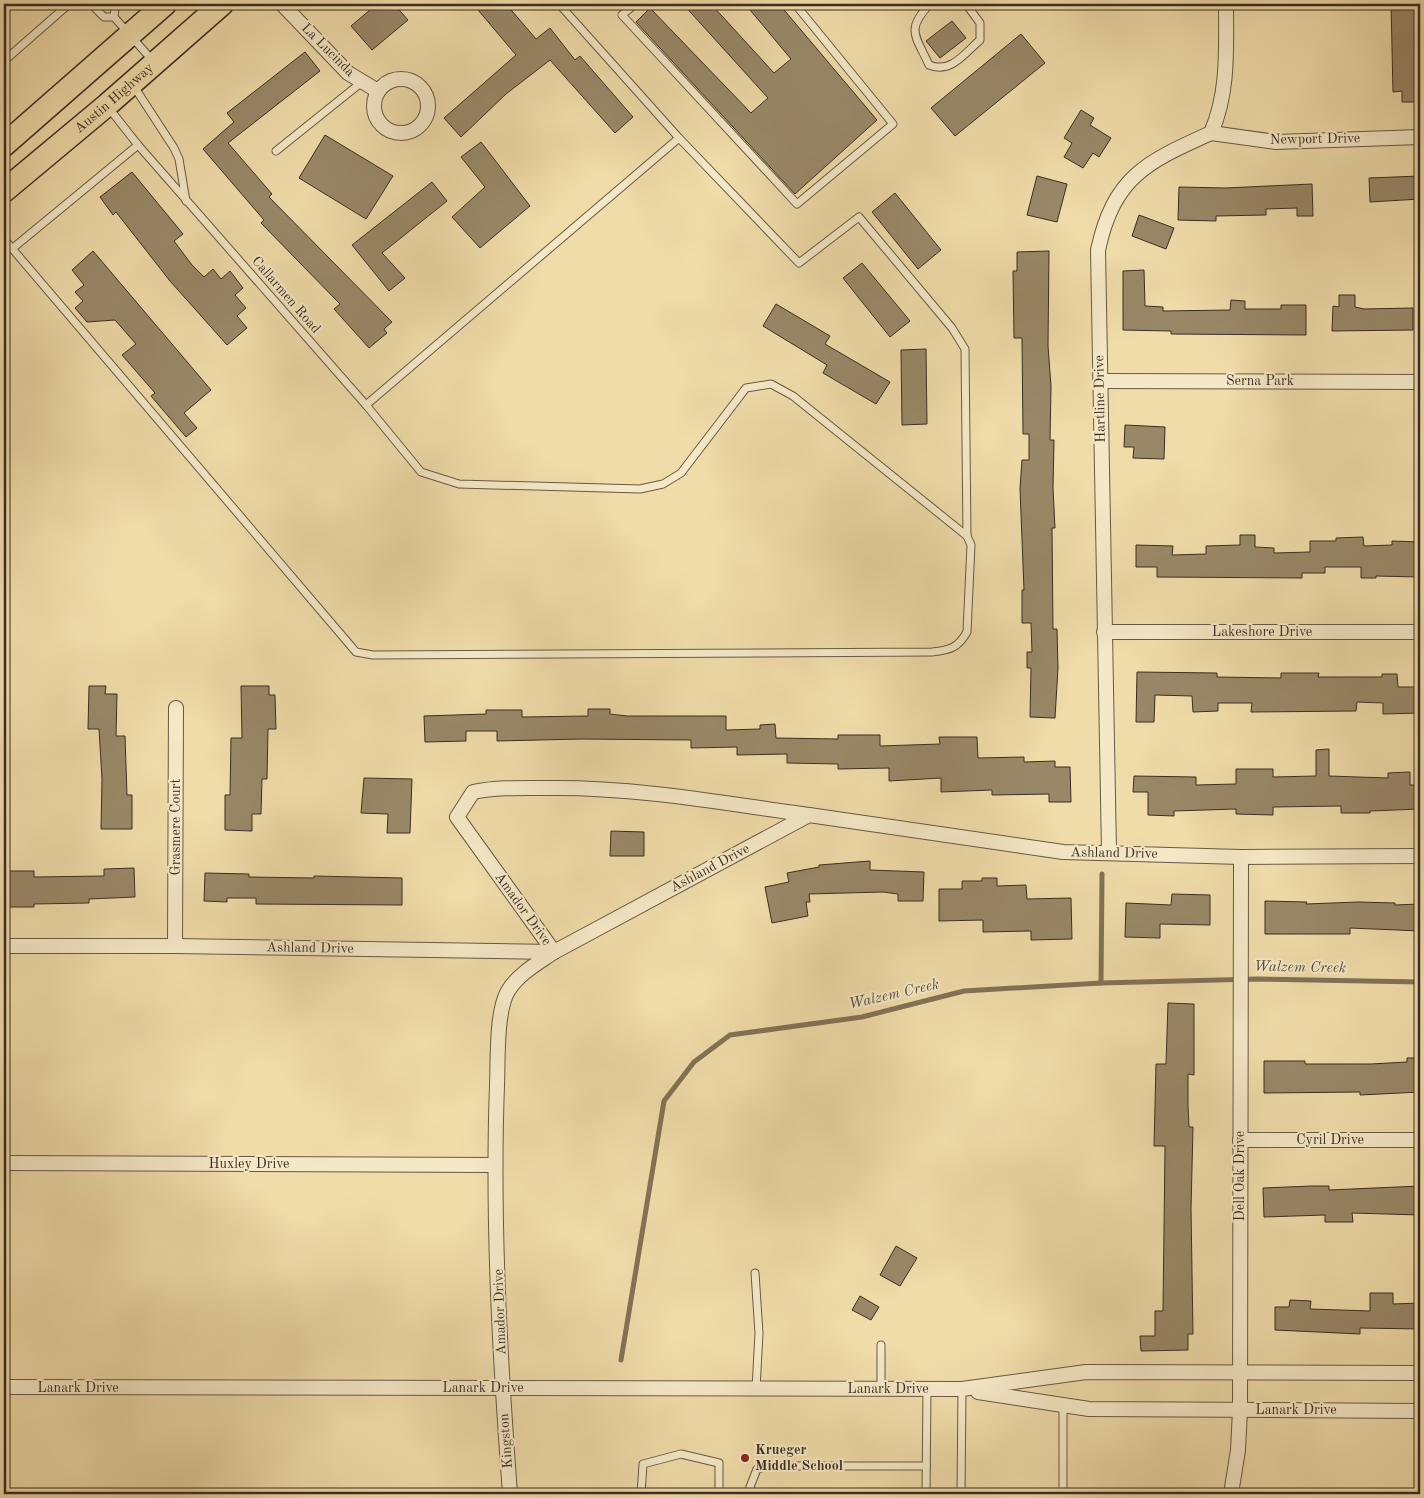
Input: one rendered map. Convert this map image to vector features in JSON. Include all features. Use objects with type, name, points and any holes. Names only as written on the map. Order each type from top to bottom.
[{"type":"main road","points":[[4,145],[164,4]]},
{"type":"main road","name":"Austin Highway","points":[[4,191],[107,105],[222,4]]},
{"type":"street","name":"La Lucinda","points":[[282,4],[348,73],[378,91]]},
{"type":"street","points":[[1211,134],[1220,113],[1224,95],[1226,4]]},
{"type":"street","name":"Newport Drive","points":[[1211,134],[1276,142],[1420,137]]},
{"type":"street","name":"Hartline Drive","points":[[1110,852],[1104,632],[1098,250],[1104,226],[1114,203],[1128,182],[1158,158],[1211,134]]},
{"type":"street","name":"Serna Park","points":[[1100,381],[1420,382]]},
{"type":"street","name":"Lakeshore Drive","points":[[1104,632],[1420,632]]},
{"type":"street","name":"Grasmere Court","points":[[175,946],[176,708]]},
{"type":"street","name":"Amador Drive","points":[[502,1388],[494,1165],[499,1031],[508,992],[524,974],[554,952],[457,817],[473,792],[493,788],[571,788],[662,794],[809,815]]},
{"type":"street","name":"Ashland Drive","points":[[4,946],[175,946],[554,952],[809,815],[1063,852],[1241,857],[1420,856]]},
{"type":"street","name":"Dell Oak Drive","points":[[1231,1494],[1238,1450],[1240,1410],[1241,857]]},
{"type":"street","name":"Cyril Drive","points":[[1240,1140],[1420,1140]]},
{"type":"street","name":"Huxley Drive","points":[[4,1163],[494,1165]]},
{"type":"street","name":"Lanark Drive","points":[[4,1387],[962,1389],[1086,1372],[1420,1373]]},
{"type":"street","name":"Kingston","points":[[502,1388],[510,1494]]},
{"type":"street","name":"Lanark Drive","points":[[962,1389],[1089,1410],[1420,1411]]},
{"type":"lane","points":[[4,61],[69,4]]},
{"type":"lane","points":[[91,4],[104,17],[114,17],[154,63]]},
{"type":"lane","points":[[112,4],[115,8],[114,17]]},
{"type":"lane","points":[[4,239],[356,652],[383,655],[922,652],[951,650],[961,643],[967,632],[971,545],[966,536],[965,349],[952,328],[859,217],[799,263],[679,138],[559,4]]},
{"type":"lane","points":[[635,4],[622,15],[797,204],[893,124],[795,4]]},
{"type":"lane","points":[[930,4],[916,18],[914,31],[929,65],[938,69],[950,67],[980,40],[980,23],[966,4]]},
{"type":"lane","points":[[276,151],[362,82]]},
{"type":"lane","points":[[132,83],[174,148],[179,159],[186,201]]},
{"type":"lane","name":"Callarmen Road","points":[[107,105],[138,145],[366,405],[421,472],[459,484],[640,489],[663,484],[681,473],[746,388],[771,384],[794,396],[966,536]]},
{"type":"lane","points":[[366,405],[679,138]]},
{"type":"lane","points":[[13,248],[138,145]]},
{"type":"lane","points":[[755,1274],[759,1333],[756,1388]]},
{"type":"lane","points":[[881,1345],[881,1389]]},
{"type":"lane","points":[[926,1494],[927,1389]]},
{"type":"lane","points":[[961,1494],[962,1389]]},
{"type":"lane","points":[[1063,1405],[1063,1494]]},
{"type":"lane","points":[[641,1494],[642,1464],[681,1454],[719,1463],[719,1494]]},
{"type":"lane","points":[[753,1494],[750,1487],[757,1469],[769,1466],[926,1466]]},
{"type":"building","points":[[377,4],[394,4],[408,20],[372,50],[351,26]]},
{"type":"building","points":[[473,4],[506,4],[536,39],[550,28],[575,60],[580,56],[633,117],[615,133],[550,60],[506,94],[461,137],[444,118],[516,55]]},
{"type":"building","points":[[683,4],[711,4],[774,73],[791,59],[745,4],[779,4],[877,120],[795,194],[636,22],[650,8],[751,113],[768,98]]},
{"type":"building","points":[[1391,4],[1420,4],[1420,102],[1402,102],[1402,91],[1393,92]]},
{"type":"building","points":[[952,21],[966,38],[940,58],[926,41]]},
{"type":"building","points":[[1021,34],[1045,63],[955,136],[931,108]]},
{"type":"building","points":[[305,52],[320,71],[228,143],[272,194],[269,197],[392,322],[384,329],[387,333],[369,348],[334,309],[340,304],[261,223],[264,220],[203,149],[234,122],[227,113]]},
{"type":"building","points":[[1081,110],[1094,118],[1090,125],[1111,138],[1099,157],[1093,153],[1083,168],[1064,157],[1072,143],[1064,138]]},
{"type":"building","points":[[325,135],[393,176],[366,219],[299,178]]},
{"type":"building","points":[[481,142],[530,206],[480,248],[452,217],[485,187],[461,157]]},
{"type":"building","points":[[132,172],[183,234],[174,241],[192,265],[204,277],[213,269],[221,279],[230,271],[243,288],[235,295],[246,308],[237,316],[247,328],[227,345],[170,281],[116,212],[113,215],[100,197]]},
{"type":"building","points":[[1037,176],[1067,184],[1057,222],[1027,215]]},
{"type":"building","points":[[1420,176],[1420,199],[1370,202],[1369,178]]},
{"type":"building","points":[[432,182],[447,201],[382,253],[405,278],[389,291],[352,245]]},
{"type":"building","points":[[1312,184],[1313,216],[1297,216],[1297,208],[1266,209],[1266,215],[1216,216],[1216,221],[1178,220],[1179,187],[1225,188]]},
{"type":"building","points":[[895,193],[941,250],[918,269],[872,212]]},
{"type":"building","points":[[1139,215],[1174,228],[1166,249],[1132,236]]},
{"type":"building","points":[[93,251],[211,390],[184,413],[197,428],[186,437],[151,396],[155,393],[122,355],[136,344],[115,320],[87,322],[75,308],[83,301],[75,292],[84,285],[72,270]]},
{"type":"building","points":[[1049,251],[1048,346],[1051,386],[1050,440],[1054,440],[1053,488],[1055,528],[1052,528],[1053,629],[1057,629],[1058,668],[1055,718],[1030,717],[1031,668],[1027,668],[1027,652],[1032,652],[1031,623],[1022,623],[1022,590],[1024,590],[1020,488],[1022,460],[1029,460],[1029,434],[1023,434],[1022,338],[1014,338],[1013,271],[1017,271],[1017,252]]},
{"type":"building","points":[[862,263],[910,321],[890,337],[843,278]]},
{"type":"building","points":[[1144,270],[1145,306],[1163,307],[1163,311],[1230,310],[1231,300],[1245,301],[1245,309],[1281,309],[1281,305],[1306,305],[1306,335],[1171,334],[1171,331],[1123,330],[1123,271]]},
{"type":"building","points":[[1339,295],[1355,295],[1355,307],[1364,309],[1413,308],[1413,330],[1332,331],[1333,306],[1339,307]]},
{"type":"building","points":[[776,304],[830,336],[825,344],[890,382],[876,404],[823,373],[827,365],[763,326]]},
{"type":"building","points":[[926,349],[927,424],[902,425],[901,350]]},
{"type":"building","points":[[1125,425],[1165,427],[1164,459],[1133,458],[1134,447],[1124,447]]},
{"type":"building","points":[[1240,535],[1255,535],[1255,547],[1274,548],[1274,553],[1310,552],[1310,541],[1336,541],[1336,538],[1363,537],[1364,546],[1392,545],[1392,541],[1420,542],[1420,577],[1376,576],[1376,578],[1361,578],[1361,567],[1325,567],[1325,573],[1302,573],[1302,578],[1157,577],[1157,567],[1136,567],[1136,545],[1173,546],[1172,555],[1206,554],[1206,546],[1240,545]]},
{"type":"building","points":[[1137,672],[1217,673],[1217,677],[1281,678],[1281,673],[1319,673],[1318,677],[1382,677],[1382,674],[1397,674],[1398,687],[1420,687],[1420,713],[1383,714],[1383,703],[1357,702],[1356,711],[1251,712],[1252,703],[1218,703],[1218,711],[1193,712],[1192,696],[1155,695],[1154,722],[1136,722]]},
{"type":"building","points":[[89,686],[106,686],[105,694],[117,694],[116,736],[125,736],[127,795],[132,795],[132,829],[101,829],[102,779],[99,729],[88,729]]},
{"type":"building","points":[[241,686],[269,686],[269,695],[275,695],[276,729],[268,729],[267,779],[262,779],[261,814],[252,814],[252,831],[225,830],[225,795],[230,795],[231,738],[242,738]]},
{"type":"building","points":[[588,709],[610,709],[610,714],[627,716],[726,716],[726,730],[760,729],[760,725],[775,724],[776,738],[838,739],[838,735],[880,735],[880,746],[940,744],[939,737],[977,737],[978,758],[1024,757],[1024,762],[1055,761],[1055,767],[1070,767],[1071,802],[1049,802],[1049,794],[992,795],[992,790],[941,792],[941,778],[889,781],[889,768],[838,769],[838,764],[787,763],[787,754],[737,755],[737,747],[691,748],[691,740],[582,739],[497,741],[497,731],[466,731],[466,741],[425,742],[424,716],[486,714],[486,710],[522,710],[522,717],[588,716]]},
{"type":"building","points":[[1329,749],[1329,776],[1388,778],[1388,773],[1410,772],[1410,785],[1420,785],[1420,809],[1341,813],[1341,806],[1273,807],[1273,815],[1236,814],[1236,809],[1174,811],[1174,816],[1148,815],[1148,792],[1133,792],[1134,776],[1196,777],[1196,785],[1236,784],[1236,769],[1273,769],[1273,777],[1316,776],[1316,750]]},
{"type":"building","points":[[364,778],[412,779],[410,833],[387,833],[388,814],[361,813]]},
{"type":"building","points":[[611,831],[644,832],[644,856],[610,856]]},
{"type":"building","points":[[870,861],[870,870],[924,872],[923,901],[898,901],[898,894],[883,892],[809,894],[810,902],[806,902],[808,916],[772,923],[765,887],[789,882],[787,873],[819,867],[819,865]]},
{"type":"building","points":[[134,868],[135,897],[89,899],[89,903],[34,904],[34,907],[8,907],[8,871],[34,871],[34,877],[104,876],[104,869]]},
{"type":"building","points":[[205,873],[249,874],[249,877],[402,878],[402,905],[256,904],[256,898],[227,898],[227,902],[204,901]]},
{"type":"building","points":[[982,878],[997,878],[997,886],[1026,885],[1027,899],[1071,898],[1072,939],[1031,940],[1031,931],[983,932],[983,920],[939,921],[939,889],[962,889],[962,881],[982,881]]},
{"type":"building","points":[[1172,894],[1210,895],[1210,925],[1160,924],[1160,938],[1125,937],[1126,903],[1171,905]]},
{"type":"building","points":[[1265,901],[1307,902],[1306,904],[1358,902],[1395,903],[1395,905],[1420,904],[1420,931],[1350,928],[1350,934],[1265,934]]},
{"type":"building","points":[[1168,1003],[1194,1004],[1194,1075],[1188,1074],[1189,1127],[1193,1127],[1191,1209],[1193,1334],[1188,1334],[1188,1350],[1141,1351],[1140,1336],[1155,1336],[1155,1311],[1163,1311],[1165,1146],[1154,1146],[1156,1064],[1166,1064]]},
{"type":"building","points":[[1407,1058],[1420,1058],[1420,1092],[1360,1095],[1360,1092],[1264,1093],[1264,1061],[1305,1061],[1305,1064],[1371,1064],[1407,1062]]},
{"type":"building","points":[[1329,1186],[1329,1190],[1420,1186],[1420,1215],[1352,1213],[1353,1222],[1325,1222],[1325,1215],[1264,1217],[1263,1188]]},
{"type":"building","points":[[896,1246],[917,1258],[900,1286],[880,1275]]},
{"type":"building","points":[[1370,1293],[1393,1293],[1393,1304],[1420,1303],[1420,1329],[1360,1328],[1360,1334],[1275,1330],[1275,1307],[1289,1307],[1290,1300],[1311,1301],[1310,1309],[1370,1311]]},
{"type":"building","points":[[860,1296],[879,1307],[871,1320],[852,1310]]},
{"type":"waterway","points":[[1101,983],[1102,874]]},
{"type":"waterway","name":"Walzem Creek","points":[[621,1360],[664,1101],[694,1062],[730,1035],[862,1017],[964,991],[1101,983],[1258,979],[1420,982]]},
{"type":"place","name":"Krueger Middle School","points":[[745,1458]]}]
